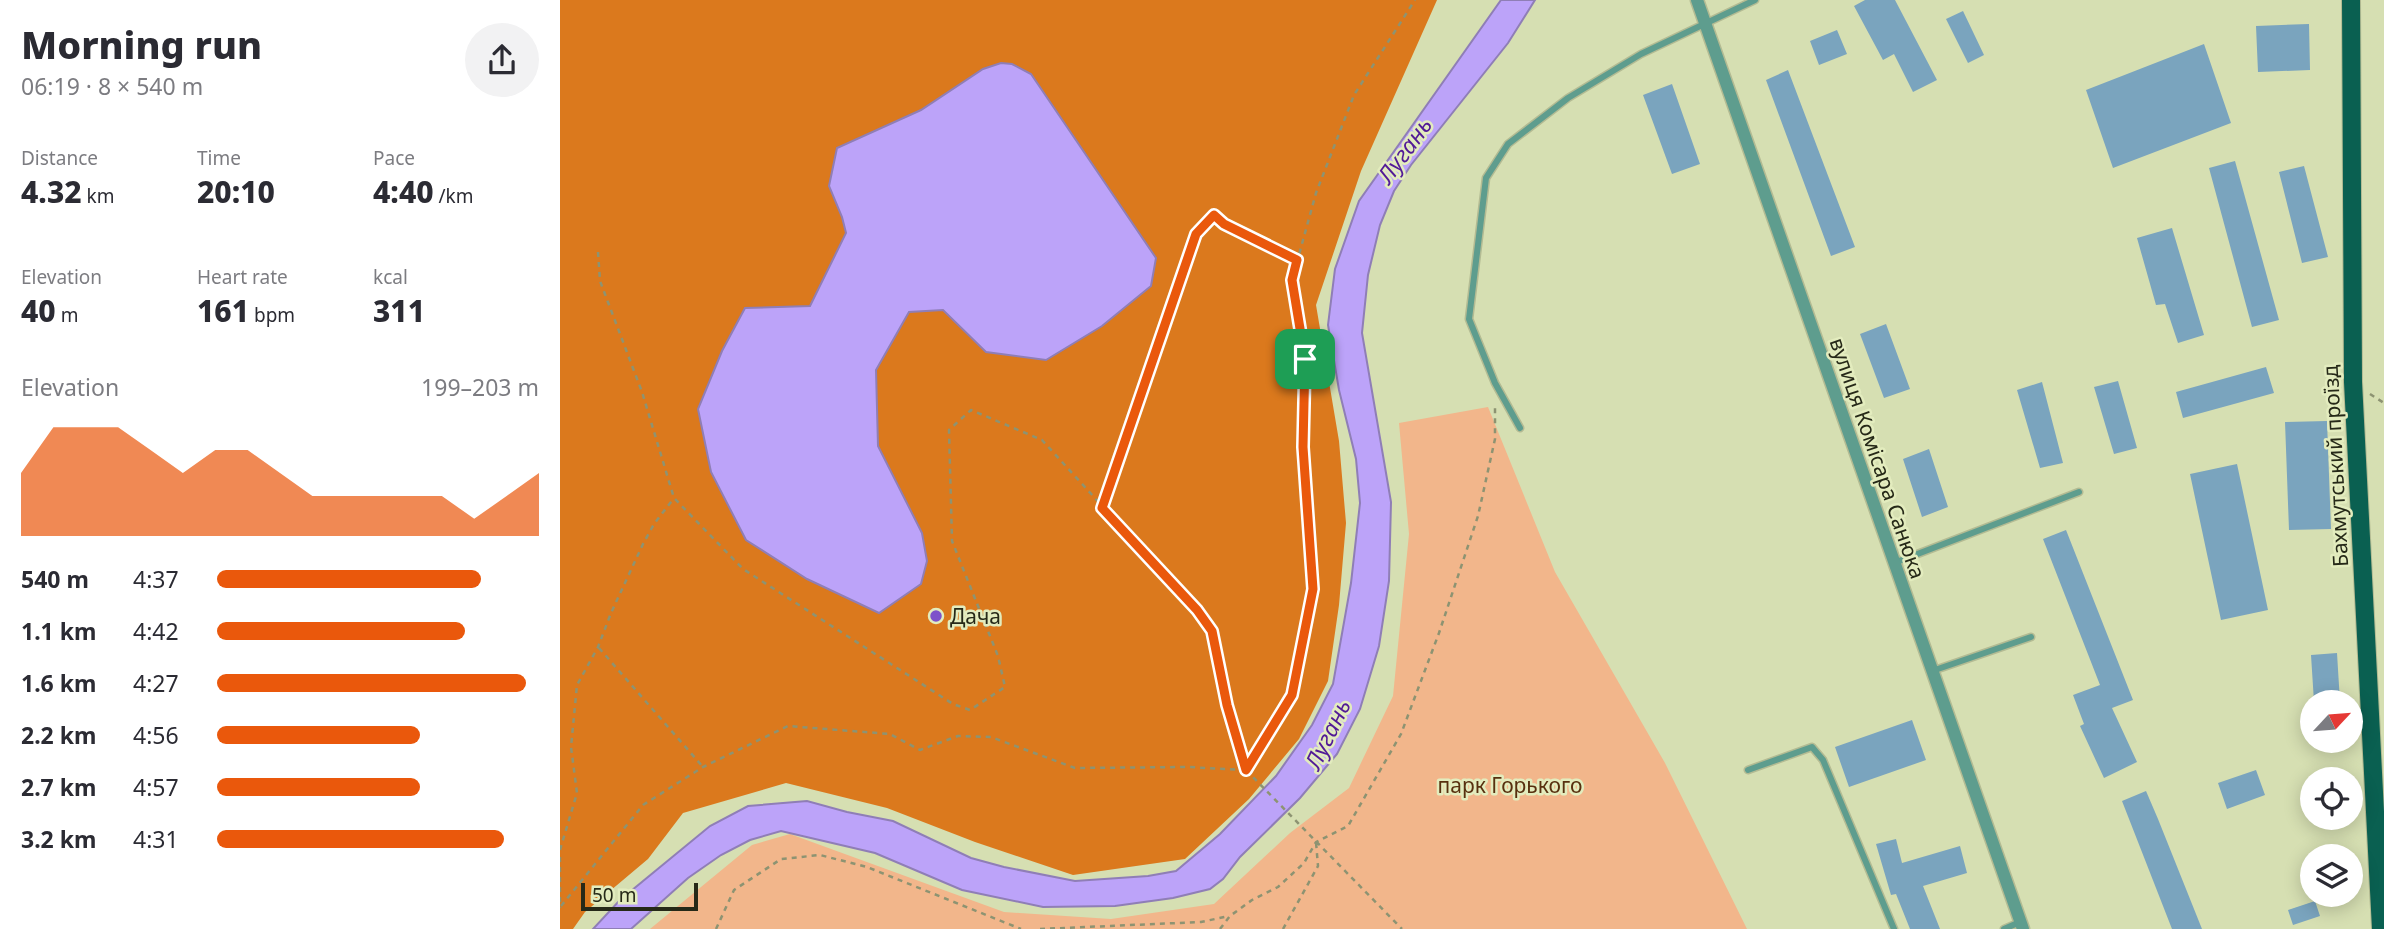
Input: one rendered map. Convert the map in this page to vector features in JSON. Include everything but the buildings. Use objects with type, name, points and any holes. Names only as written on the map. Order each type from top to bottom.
[{"type":"main road","name":"Бахмутський проїзд","points":[[2351,0],[2353,382],[2381,929]]},
{"type":"street","name":"вулиця Комісара Санюка","points":[[1697,0],[2021,926]]},
{"type":"lane","points":[[1520,428],[1495,383],[1469,318],[1486,178],[1508,144],[1568,98],[1641,54],[1755,0]]},
{"type":"lane","points":[[1895,563],[2079,492]]},
{"type":"lane","points":[[1932,671],[2031,637]]},
{"type":"lane","points":[[1748,770],[1812,747],[1823,760],[1894,929]]},
{"type":"lane","points":[[2004,929],[2021,926]]},
{"type":"path","points":[[1246,770],[1292,695],[1313,589],[1303,447],[1305,359],[1292,280],[1315,193],[1354,95],[1415,0]]},
{"type":"path","points":[[1102,508],[1196,234],[1214,215],[1224,224],[1297,260]]},
{"type":"path","points":[[598,252],[600,281],[642,391],[674,498],[743,569],[953,704],[970,710],[1005,687],[998,656],[952,541],[949,430],[971,410],[1042,440],[1197,610],[1212,631],[1227,705],[1246,770],[1402,929]]},
{"type":"path","points":[[1220,929],[1230,916],[1252,900],[1278,887],[1304,863],[1316,842],[1348,826],[1401,734],[1439,633],[1478,516],[1495,439],[1495,383]]},
{"type":"path","points":[[560,850],[578,793],[571,747],[577,685],[598,647],[643,544],[674,498]]},
{"type":"path","points":[[598,647],[703,767]]},
{"type":"path","points":[[561,907],[643,806],[703,767],[788,726],[890,734],[920,750],[958,736],[991,737],[1075,768],[1188,767],[1246,770]]},
{"type":"path","points":[[1283,929],[1318,866],[1316,842]]},
{"type":"path","points":[[716,929],[734,890],[781,859],[820,855],[867,867],[1021,929]]},
{"type":"path","points":[[560,857],[561,907]]},
{"type":"path","points":[[1040,929],[1201,922],[1230,916]]},
{"type":"green space","name":"парк Горького","points":[[1488,407],[1555,572],[1665,763],[1747,929],[650,929],[752,845],[790,834],[1004,912],[1111,919],[1214,904],[1290,833],[1349,788],[1393,696],[1409,534],[1399,423]]},
{"type":"shaded area","points":[[560,0],[1437,0],[1361,171],[1316,305],[1339,441],[1346,523],[1339,605],[1328,681],[1299,739],[1249,799],[1185,859],[1073,875],[975,842],[887,808],[786,783],[683,813],[648,859],[585,912],[573,929],[560,929]]},
{"type":"water","name":"Лугань","points":[[1501,0],[1535,0],[1508,43],[1411,165],[1394,191],[1380,225],[1368,275],[1362,333],[1391,502],[1389,581],[1379,646],[1360,709],[1337,754],[1300,798],[1240,857],[1223,879],[1210,889],[1173,898],[1115,906],[1043,907],[962,890],[875,853],[781,831],[750,840],[721,855],[688,878],[631,929],[593,929],[620,900],[710,826],[748,806],[807,801],[893,821],[971,858],[1075,881],[1148,876],[1176,871],[1220,834],[1276,776],[1312,725],[1333,684],[1351,583],[1360,503],[1356,459],[1339,390],[1328,325],[1335,269],[1359,201]]},
{"type":"water","points":[[1001,63],[1012,64],[1031,74],[1156,258],[1151,286],[1102,326],[1046,360],[986,352],[943,310],[909,312],[876,370],[878,446],[922,533],[927,561],[921,584],[879,613],[807,579],[746,540],[711,472],[698,409],[722,351],[745,308],[810,306],[846,233],[829,186],[837,148],[921,110],[983,69]]},
{"type":"place","name":"Дача","points":[[936,616]]},
{"type":"route","points":[[1214,215],[1224,224],[1297,260],[1292,280],[1305,359],[1303,447],[1313,589],[1292,695],[1246,770],[1227,705],[1212,631],[1197,610],[1102,508],[1196,234],[1214,215]]}]
